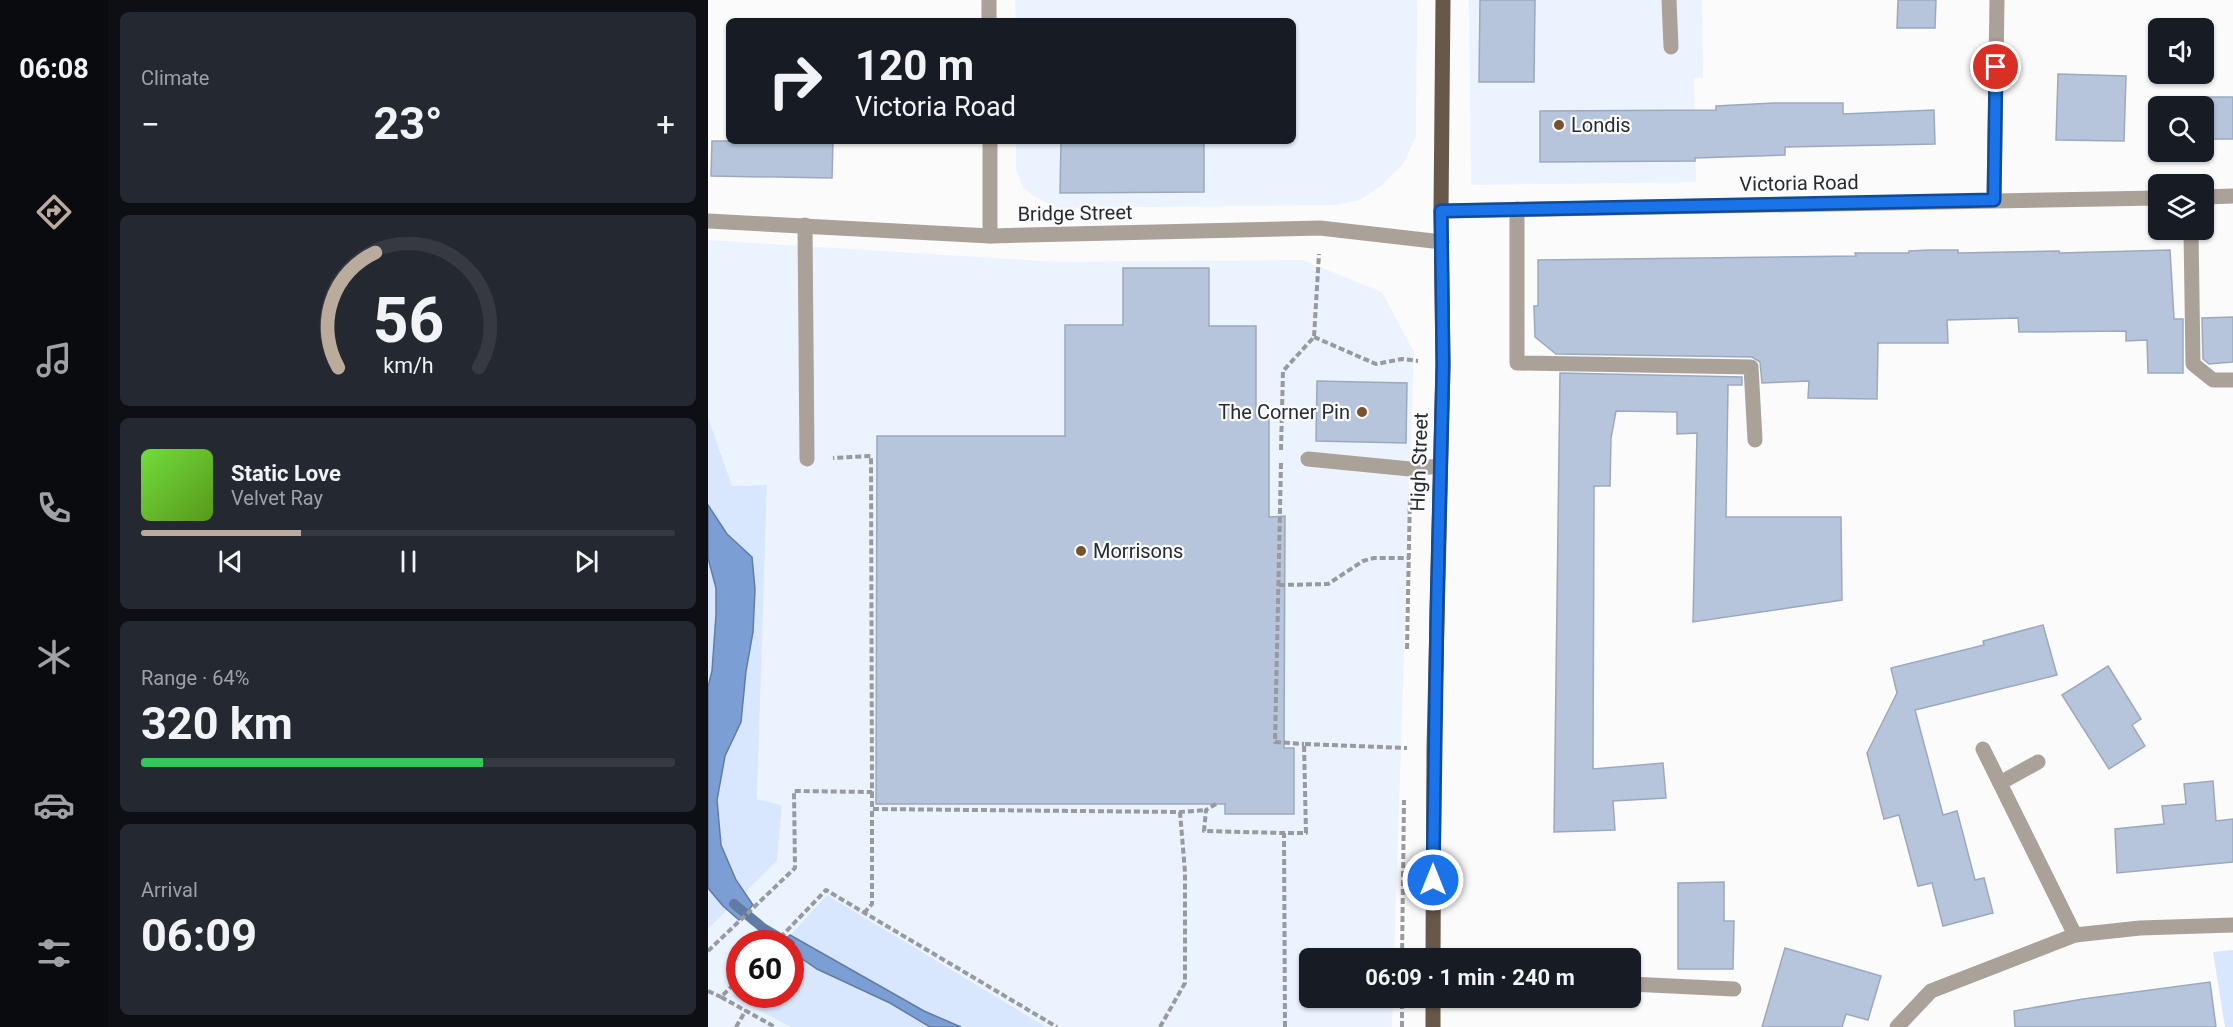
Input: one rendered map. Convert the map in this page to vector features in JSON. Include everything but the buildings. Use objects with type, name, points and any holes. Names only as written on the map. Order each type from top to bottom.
[{"type":"main road","name":"High Street","points":[[1433,948],[1434,749],[1443,365],[1441,211],[1443,0]]},
{"type":"main road","points":[[1433,1008],[1433,1027]]},
{"type":"street","points":[[989,0],[989,18]]},
{"type":"street","points":[[1670,0],[1671,48]]},
{"type":"street","points":[[1994,200],[1997,0]]},
{"type":"street","points":[[990,144],[990,236]]},
{"type":"street","points":[[2214,197],[2233,196]]},
{"type":"street","name":"Victoria Road","points":[[1441,211],[2148,198]]},
{"type":"street","points":[[1517,209],[1517,363],[1751,368],[1755,440]]},
{"type":"street","name":"Bridge Street","points":[[708,221],[990,236],[1320,228],[1442,242]]},
{"type":"street","points":[[805,225],[807,459]]},
{"type":"street","points":[[2191,240],[2193,364],[2213,380],[2233,380]]},
{"type":"street","points":[[1308,459],[1410,469],[1440,466]]},
{"type":"street","points":[[1983,749],[2075,936]]},
{"type":"street","points":[[2000,783],[2038,762]]},
{"type":"street","points":[[1898,1027],[1930,991],[2075,936],[2140,928],[2233,925]]},
{"type":"street","points":[[1641,985],[1734,989]]},
{"type":"path","points":[[1320,228],[1314,337],[1283,371],[1275,742],[1290,745],[1434,749]]},
{"type":"path","points":[[1314,337],[1376,364],[1402,359],[1443,365]]},
{"type":"path","points":[[807,459],[871,456],[874,765],[872,903],[864,913]]},
{"type":"path","points":[[1279,585],[1328,584],[1364,561],[1374,558],[1438,560]]},
{"type":"path","points":[[1206,810],[1204,831],[1306,833],[1304,744]]},
{"type":"path","points":[[708,951],[795,868],[794,791],[872,792]]},
{"type":"path","points":[[872,809],[1180,812],[1206,810],[1216,804]]},
{"type":"path","points":[[1160,1027],[1185,983],[1185,872],[1180,812]]},
{"type":"path","points":[[1284,833],[1285,1027]]},
{"type":"path","points":[[788,930],[826,890],[1057,1027]]},
{"type":"path","points":[[708,991],[775,1027]]},
{"type":"path","points":[[721,997],[726,992]]},
{"type":"path","points":[[1402,1008],[1402,1027]]},
{"type":"path","points":[[736,1027],[746,1010]]},
{"type":"shaded area","points":[[1015,0],[1417,0],[1416,136],[1403,164],[1382,185],[1360,200],[1335,205],[1057,208],[1032,195],[1023,187],[1016,170],[1016,144],[1296,144],[1296,18],[1016,18]]},
{"type":"shaded area","points":[[1469,0],[1702,0],[1703,78],[1694,78],[1696,182],[1471,185]]},
{"type":"shaded area","points":[[708,240],[1058,262],[1302,260],[1382,292],[1414,352],[1394,948],[1299,948],[1299,1008],[1393,1008],[1392,1027],[1046,1027],[827,895],[794,930],[726,930],[726,1008],[755,1008],[791,1027],[708,1027],[708,929],[777,861],[782,805],[757,799],[767,485],[732,486],[708,417]]},
{"type":"shaded area","points":[[708,417],[732,486],[767,485],[757,799],[782,805],[777,861],[708,929]]},
{"type":"shaded area","points":[[827,895],[1046,1027],[961,1027],[924,1011],[804,943],[804,930],[795,930]]},
{"type":"shaded area","points":[[2233,950],[2233,1027],[2225,1027],[2213,952]]},
{"type":"shaded area","points":[[804,960],[817,969],[890,1003],[930,1027],[791,1027],[755,1008],[804,1008]]},
{"type":"water","points":[[708,505],[727,534],[752,557],[755,589],[753,632],[741,722],[725,756],[717,800],[721,845],[736,880],[753,905],[739,920],[708,888],[708,687],[712,671],[716,588],[708,558]]},
{"type":"water","points":[[804,943],[924,1011],[961,1027],[930,1027],[890,1003],[817,969],[804,960]]},
{"type":"waterway","points":[[734,904],[766,930]]},
{"type":"place","name":"Londis","points":[[1559,125]]},
{"type":"place","name":"The Corner Pin","points":[[1362,412]]},
{"type":"place","name":"Morrisons","points":[[1081,551]]},
{"type":"route","points":[[1433,880],[1443,365],[1441,211],[1994,200],[1996,67]]}]
